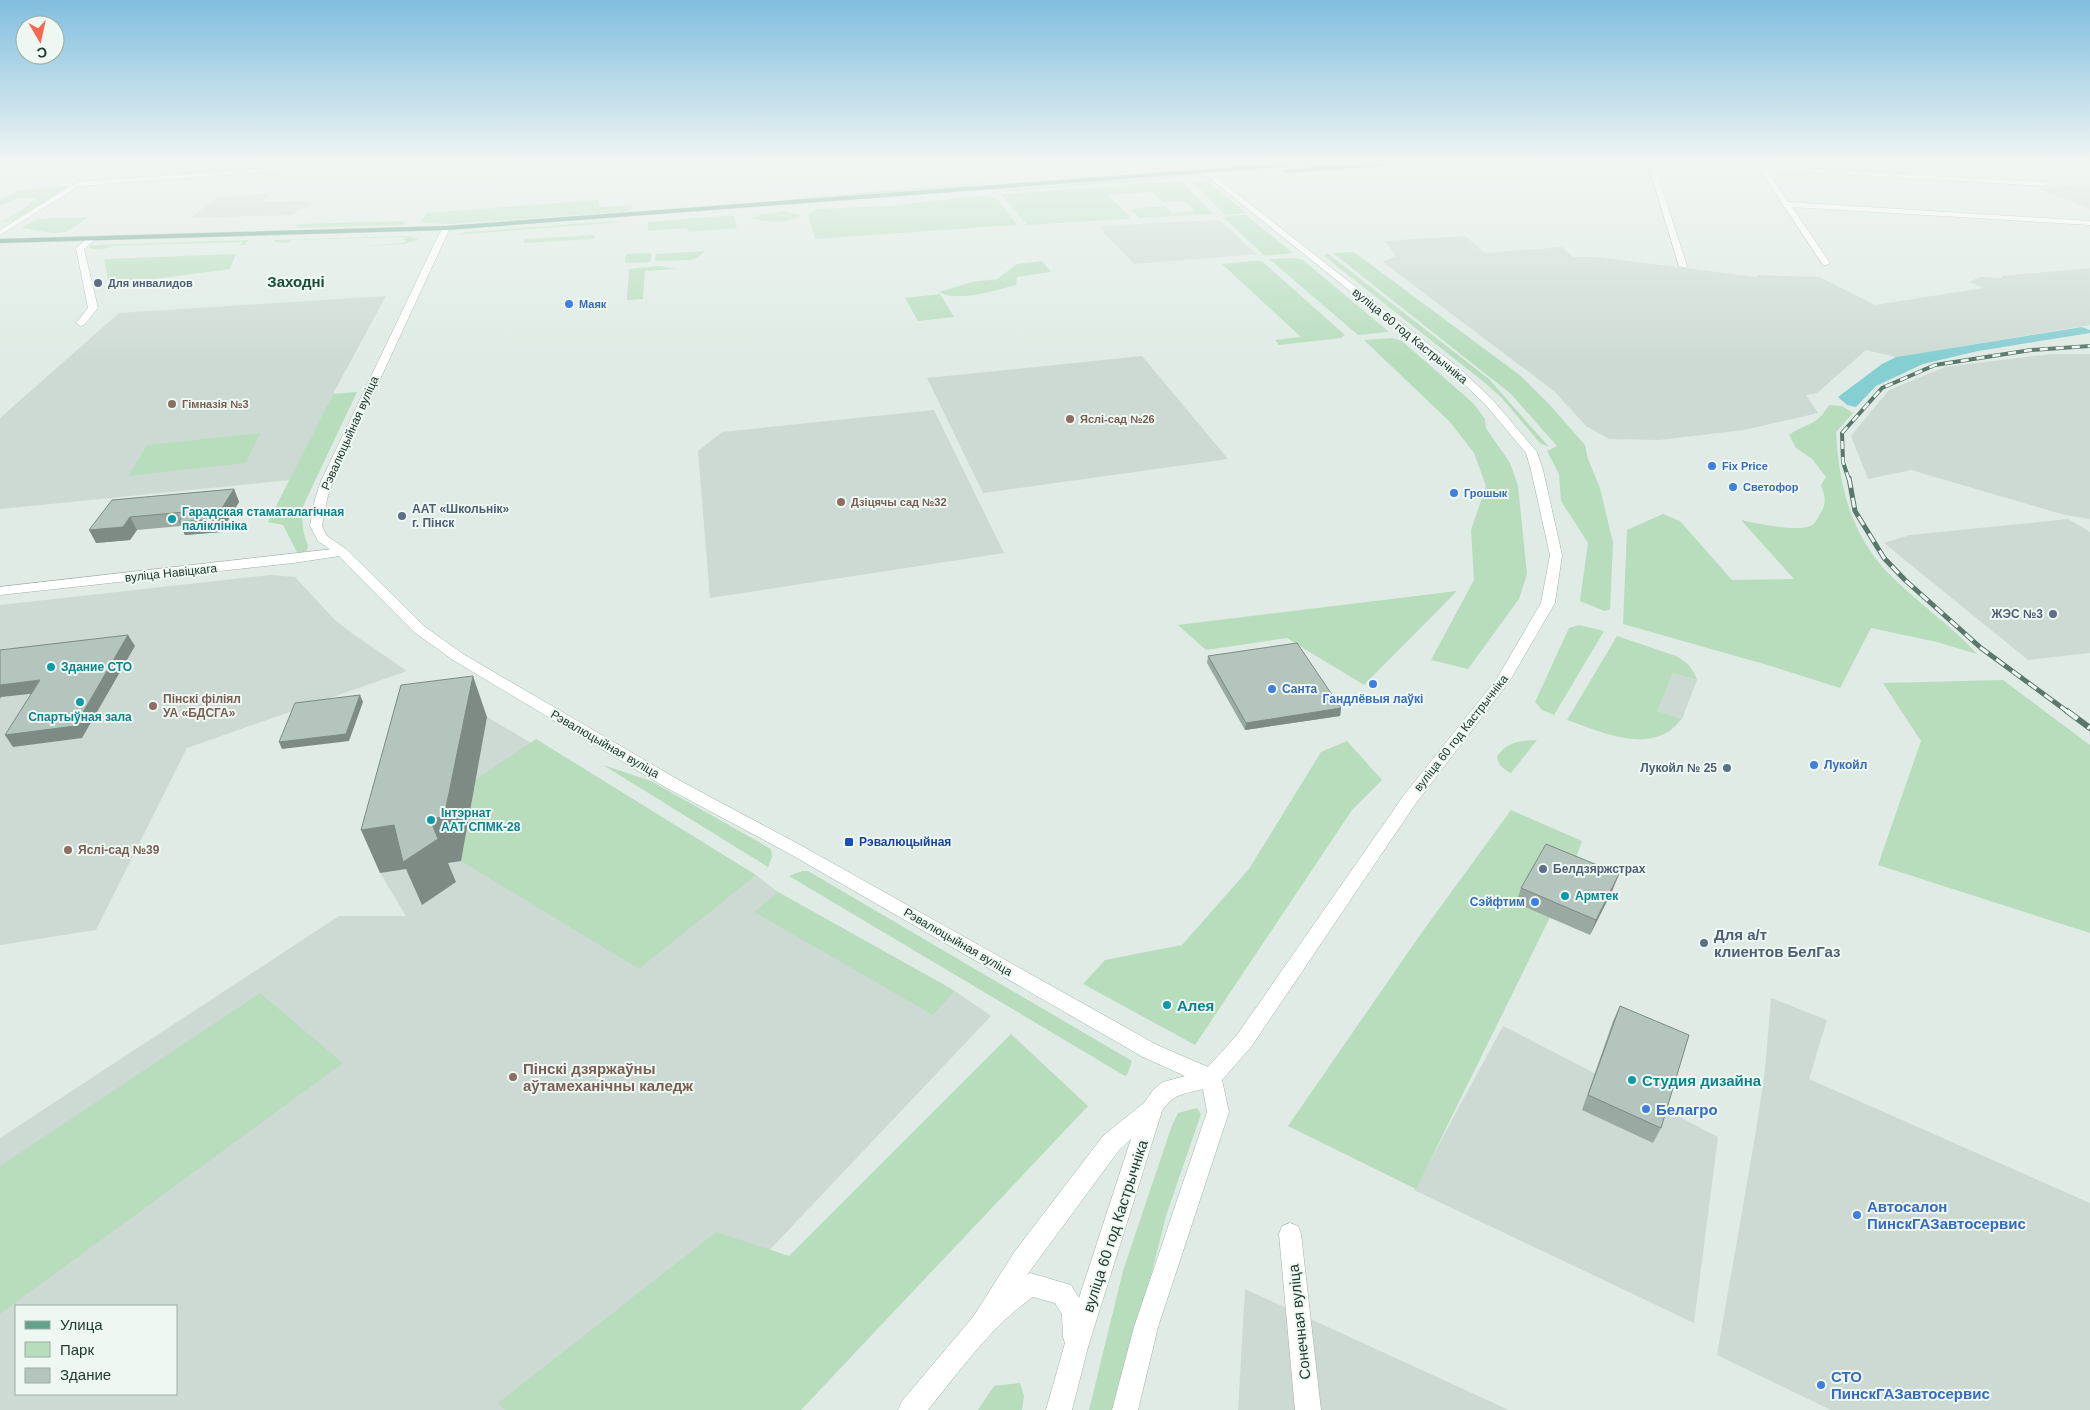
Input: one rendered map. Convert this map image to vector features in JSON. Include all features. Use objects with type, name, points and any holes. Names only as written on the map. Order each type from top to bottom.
[{"type":"main road","points":[[0,240],[382,230]]},
{"type":"street","name":"Рэвалюцыйная вуліца","points":[[445,230],[400,328],[359,409],[320,499],[316,526],[322,538],[342,552],[418,629],[458,657],[671,783],[796,850],[1150,1050],[1211,1078]]},
{"type":"street","name":"вуліца 60 год Кастрычніка","points":[[1059,1410],[1076,1347],[1152,1108],[1160,1096],[1170,1088],[1211,1078],[1244,1041],[1410,799],[1502,682],[1548,603],[1556,555],[1537,470],[1530,452],[1488,401],[1448,364],[1279,230]]},
{"type":"street","points":[[1672,230],[1683,266]]},
{"type":"street","points":[[1803,230],[1826,263]]},
{"type":"street","points":[[81,323],[93,308],[80,248],[93,238]]},
{"type":"street","name":"вуліца Навіцкага","points":[[0,591],[342,552]]},
{"type":"street","points":[[1125,1410],[1146,1327],[1218,1112],[1211,1078]]},
{"type":"street","points":[[982,1326],[1023,1259],[1111,1143],[1152,1108]]},
{"type":"street","name":"Сонечная вуліца","points":[[1290,1234],[1308,1410]]},
{"type":"street","points":[[911,1410],[982,1326],[1005,1302],[1030,1285],[1063,1294],[1074,1312],[1076,1347]]},
{"type":"shaded area","points":[[1102,230],[1230,230],[1257,254],[1134,264]]},
{"type":"shaded area","points":[[1465,236],[1485,253],[1562,247],[1573,257],[1597,257],[1757,277],[1757,275],[1819,277],[1875,305],[1983,288],[1969,282],[1980,277],[2002,278],[2002,276],[2090,268],[2090,325],[1896,357],[1866,350],[1817,393],[1806,395],[1818,413],[1744,430],[1659,440],[1609,439],[1586,426],[1554,391],[1383,262],[1396,256],[1385,241]]},
{"type":"shaded area","name":"Гімназія №3","points":[[386,296],[335,390],[290,480],[0,509],[0,418],[119,313]]},
{"type":"shaded area","points":[[2051,354],[2090,354],[2090,519],[2065,515],[1911,470],[1868,479],[1851,436],[1889,390],[1945,367]]},
{"type":"shaded area","name":"Яслі-сад №26","points":[[1142,356],[1228,459],[983,493],[927,378]]},
{"type":"shaded area","name":"Дзіцячы сад №32","points":[[934,410],[1004,553],[710,598],[698,451],[722,432]]},
{"type":"shaded area","points":[[2068,519],[2090,532],[2090,653],[2028,660],[1884,543],[1910,535]]},
{"type":"shaded area","name":"Пінскі філіял УА «БДСГА»","points":[[270,575],[295,577],[335,620],[407,671],[187,748],[96,930],[0,945],[0,605]]},
{"type":"shaded area","points":[[1673,673],[1697,680],[1682,719],[1656,711]]},
{"type":"shaded area","name":"Пінскі дзяржаўны аўтамеханічны каледж","points":[[487,717],[756,875],[778,892],[955,991],[991,1016],[618,1410],[0,1410],[0,1138],[339,916],[406,916],[380,873],[417,727]]},
{"type":"shaded area","points":[[1771,998],[1827,1020],[1809,1079],[2090,1203],[2090,1410],[1831,1410],[1717,1355],[1756,1131],[1765,1070]]},
{"type":"shaded area","points":[[1503,1026],[1718,1137],[1694,1323],[1414,1190]]},
{"type":"shaded area","points":[[1245,1289],[1509,1410],[1238,1410]]},
{"type":"green space","points":[[33,230],[69,230],[66,232],[53,233]]},
{"type":"green space","points":[[496,230],[522,230],[454,235]]},
{"type":"green space","points":[[687,230],[715,230],[688,232]]},
{"type":"green space","points":[[812,230],[946,230],[815,239]]},
{"type":"green space","points":[[1237,230],[1264,230],[1293,253],[1265,256]]},
{"type":"green space","points":[[595,235],[594,239],[524,243],[525,239]]},
{"type":"green space","points":[[405,236],[419,239],[404,244],[362,246],[403,243],[407,241],[403,240],[405,237],[292,240],[288,243],[274,242],[275,240]]},
{"type":"green space","points":[[249,240],[245,245],[240,245],[243,242],[111,246],[100,250],[89,247],[91,245]]},
{"type":"green space","points":[[705,251],[692,260],[655,261],[656,254]]},
{"type":"green space","points":[[1354,252],[1521,376],[1585,445],[1588,459],[1600,488],[1613,543],[1610,609],[1605,611],[1580,601],[1588,543],[1561,501],[1559,474],[1547,451],[1557,446],[1511,394],[1333,253]]},
{"type":"green space","points":[[1327,253],[1489,379],[1549,447],[1540,443],[1501,397],[1484,382],[1324,256]]},
{"type":"green space","points":[[236,254],[230,269],[109,285],[104,259]]},
{"type":"green space","points":[[626,254],[652,254],[650,262],[627,263],[625,262]]},
{"type":"green space","points":[[1295,258],[1303,260],[1389,332],[1358,335],[1269,259]]},
{"type":"green space","points":[[1042,261],[1051,272],[1017,277],[1016,285],[966,296],[947,295],[939,292],[972,282],[997,279],[1017,264]]},
{"type":"green space","points":[[1262,261],[1345,335],[1341,338],[1279,345],[1275,340],[1301,337],[1222,264]]},
{"type":"green space","points":[[659,266],[676,269],[645,271],[643,299],[627,300],[629,269]]},
{"type":"green space","points":[[940,294],[954,317],[918,321],[905,298]]},
{"type":"green space","points":[[1392,338],[1402,341],[1473,403],[1485,419],[1486,428],[1510,463],[1518,486],[1527,574],[1519,599],[1468,669],[1431,660],[1474,580],[1471,530],[1486,486],[1474,453],[1450,422],[1364,340]]},
{"type":"green space","points":[[357,392],[304,504],[303,525],[308,546],[307,551],[298,554],[283,525],[268,522],[333,394]]},
{"type":"green space","points":[[1829,405],[1842,406],[1853,413],[1836,432],[1844,489],[1855,524],[1864,541],[1874,557],[1887,572],[1977,654],[1937,642],[1871,628],[1840,688],[1771,666],[1623,624],[1627,530],[1663,514],[1680,521],[1732,580],[1794,579],[1741,520],[1789,528],[1808,527],[1815,523],[1824,507],[1821,485],[1826,477],[1812,459],[1796,448],[1789,435],[1819,418]]},
{"type":"green space","points":[[260,433],[246,463],[128,476],[147,445]]},
{"type":"green space","points":[[1457,591],[1364,685],[1287,638],[1206,650],[1178,625]]},
{"type":"green space","points":[[1579,625],[1604,631],[1554,715],[1542,710],[1535,702],[1569,628]]},
{"type":"green space","points":[[1617,636],[1676,656],[1694,672],[1697,680],[1673,673],[1657,711],[1682,719],[1668,732],[1656,737],[1630,739],[1604,733],[1567,720]]},
{"type":"green space","points":[[2003,680],[2090,745],[2090,933],[1878,865],[1921,741],[1883,683]]},
{"type":"green space","points":[[536,739],[756,875],[639,969],[461,861],[475,780]]},
{"type":"green space","points":[[1537,740],[1511,773],[1500,764],[1497,756],[1506,747],[1519,742]]},
{"type":"green space","points":[[1347,741],[1382,780],[1352,810],[1195,1045],[1083,984],[1105,960],[1182,945],[1249,869],[1321,752]]},
{"type":"green space","points":[[603,765],[651,781],[771,849],[772,857],[768,867]]},
{"type":"green space","points":[[1511,810],[1582,841],[1566,885],[1416,1189],[1288,1126],[1420,935]]},
{"type":"green space","points":[[802,871],[808,871],[1132,1061],[1128,1073],[1125,1076],[789,876]]},
{"type":"green space","points":[[778,892],[955,991],[933,1015],[754,912]]},
{"type":"green space","points":[[260,993],[343,1063],[0,1314],[0,1166]]},
{"type":"green space","points":[[1011,1034],[1088,1106],[801,1410],[505,1410],[498,1403],[716,1232],[789,1256]]},
{"type":"green space","points":[[1197,1108],[1201,1114],[1166,1216],[1117,1410],[1089,1410],[1123,1271],[1171,1128],[1178,1113]]},
{"type":"green space","points":[[1020,1383],[1024,1396],[1022,1410],[978,1410],[994,1386]]},
{"type":"water","points":[[2082,327],[2090,330],[2090,333],[1978,351],[1923,364],[1876,386],[1856,407],[1847,405],[1838,397],[1882,364],[1896,357]]},
{"type":"building","points":[[234,489],[215,519],[179,522],[185,512],[130,517],[123,527],[89,530],[112,500]]},
{"type":"building","points":[[128,635],[75,726],[5,735],[40,680],[0,685],[0,650]]},
{"type":"building","name":"Санта","points":[[1297,643],[1341,708],[1246,723],[1208,656]]},
{"type":"building","points":[[473,676],[444,817],[430,819],[438,839],[403,862],[394,825],[361,830],[401,685]]},
{"type":"building","points":[[360,695],[346,734],[279,742],[295,703]]},
{"type":"building","name":"Армтек","points":[[1546,844],[1619,874],[1596,920],[1521,888]]},
{"type":"building","name":"Студия дизайна","points":[[1620,1006],[1689,1035],[1661,1128],[1588,1095]]},
{"type":"railway","points":[[1849,480],[1843,462],[1842,433],[1882,388],[1935,365],[2031,350],[2090,346]]},
{"type":"railway","points":[[1849,478],[1855,511],[1884,558],[1905,580],[1981,648],[2068,712]]},
{"type":"railway","points":[[2067,711],[2090,728]]},
{"type":"place","name":"Для инвалидов","points":[[98,283]]},
{"type":"place","name":"Маяк","points":[[569,304]]},
{"type":"place","name":"Гімназія №3","points":[[172,404]]},
{"type":"place","name":"Яслі-сад №26","points":[[1070,419]]},
{"type":"place","name":"Fix Price","points":[[1712,466]]},
{"type":"place","name":"Светофор","points":[[1733,487]]},
{"type":"place","name":"Грошык","points":[[1454,493]]},
{"type":"place","name":"Дзіцячы сад №32","points":[[841,502]]},
{"type":"place","name":"ААТ «Школьнік» г. Пінск","points":[[402,516]]},
{"type":"place","name":"Гарадская стаматалагічная паліклініка","points":[[172,519]]},
{"type":"place","name":"ЖЭС №3","points":[[2053,614]]},
{"type":"place","name":"Здание СТО","points":[[51,667]]},
{"type":"place","name":"Гандлёвыя лаўкі","points":[[1373,684]]},
{"type":"place","name":"Санта","points":[[1272,689]]},
{"type":"place","name":"Спартыўная зала","points":[[80,702]]},
{"type":"place","name":"Пінскі філіял УА «БДСГА»","points":[[153,706]]},
{"type":"place","name":"Лукойл","points":[[1814,765]]},
{"type":"place","name":"Лукойл № 25","points":[[1727,768]]},
{"type":"place","name":"Інтэрнат ААТ СПМК-28","points":[[431,820]]},
{"type":"place","name":"Рэвалюцыйная","points":[[849,842]]},
{"type":"place","name":"Яслі-сад №39","points":[[68,850]]},
{"type":"place","name":"Белдзяржстрах","points":[[1543,869]]},
{"type":"place","name":"Армтек","points":[[1565,896]]},
{"type":"place","name":"Сэйфтим","points":[[1535,902]]},
{"type":"place","name":"Для а/т клиентов БелГаз","points":[[1704,943]]},
{"type":"place","name":"Алея","points":[[1167,1005]]},
{"type":"place","name":"Пінскі дзяржаўны аўтамеханічны каледж","points":[[513,1077]]},
{"type":"place","name":"Студия дизайна","points":[[1632,1080]]},
{"type":"place","name":"Белагро","points":[[1646,1109]]},
{"type":"place","name":"Автосалон ПинскГАЗавтосервис","points":[[1857,1215]]},
{"type":"place","name":"СТО ПинскГАЗавтосервис","points":[[1821,1385]]},
{"type":"district","name":"Заходні","points":[[296,281]]}]
